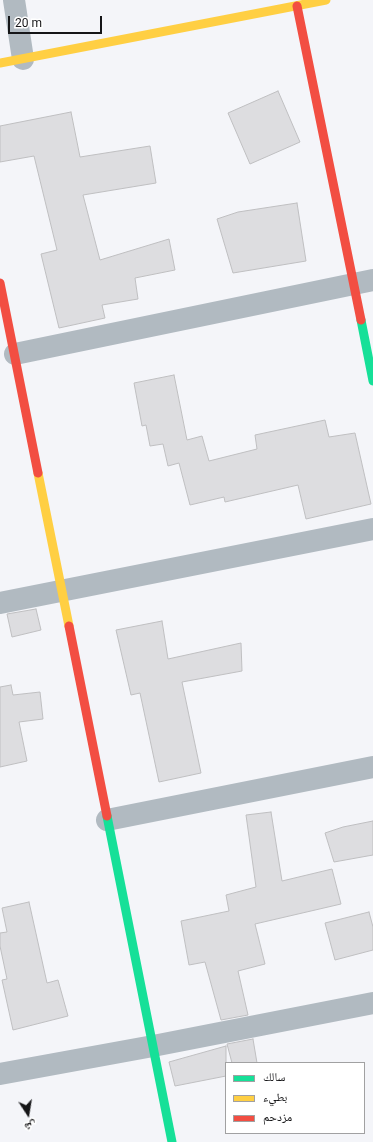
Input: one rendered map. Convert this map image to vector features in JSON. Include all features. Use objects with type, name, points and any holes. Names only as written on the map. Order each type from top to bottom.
[{"type":"street","points":[[14,0],[23,59]]},
{"type":"street","points":[[0,63],[326,0]]},
{"type":"street","points":[[297,6],[364,282],[373,380]]},
{"type":"street","points":[[15,354],[364,282]]},
{"type":"street","points":[[0,283],[172,1142]]},
{"type":"street","points":[[0,603],[62,592],[373,529]]},
{"type":"street","points":[[107,820],[373,767]]},
{"type":"street","points":[[0,1074],[373,1003]]},
{"type":"building","points":[[278,91],[300,142],[250,164],[228,113]]},
{"type":"building","points":[[71,112],[80,157],[150,146],[156,183],[83,195],[100,260],[169,239],[175,270],[135,278],[138,299],[102,305],[105,318],[59,328],[41,254],[57,250],[34,156],[0,162],[0,126]]},
{"type":"building","points":[[297,203],[306,261],[233,273],[217,219],[238,212]]},
{"type":"building","points":[[174,375],[187,440],[202,436],[209,461],[257,449],[255,435],[325,420],[329,437],[355,433],[371,504],[306,519],[298,485],[225,502],[224,497],[190,505],[179,463],[168,466],[163,444],[150,446],[146,425],[142,426],[134,383]]},
{"type":"building","points":[[36,609],[41,630],[12,637],[7,614]]},
{"type":"building","points":[[162,621],[168,659],[241,643],[242,671],[182,682],[201,773],[159,782],[140,693],[131,695],[116,630]]},
{"type":"building","points":[[11,685],[13,695],[40,692],[43,719],[19,722],[27,761],[0,767],[0,687]]},
{"type":"building","points":[[271,812],[282,881],[332,869],[341,904],[255,924],[265,964],[238,971],[248,1015],[221,1020],[205,962],[189,965],[181,921],[229,911],[226,895],[256,887],[246,815]]},
{"type":"building","points":[[373,821],[373,855],[334,862],[325,833],[343,827]]},
{"type":"building","points":[[29,902],[47,983],[58,980],[68,1016],[13,1030],[2,980],[7,979],[0,946],[0,933],[7,932],[2,908]]},
{"type":"building","points":[[369,912],[373,927],[373,950],[335,960],[325,923]]},
{"type":"building","points":[[253,1039],[257,1062],[232,1062],[227,1044]]},
{"type":"building","points":[[226,1046],[225,1076],[175,1086],[169,1062]]},
{"type":"traffic: fast","points":[[361,320],[373,381]]},
{"type":"traffic: fast","points":[[107,816],[172,1142]]},
{"type":"traffic: slow","points":[[0,63],[326,0]]},
{"type":"traffic: slow","points":[[38,473],[69,626]]},
{"type":"traffic: jam","points":[[297,6],[361,320]]},
{"type":"traffic: jam","points":[[0,283],[38,473]]},
{"type":"traffic: jam","points":[[69,626],[107,816]]}]
